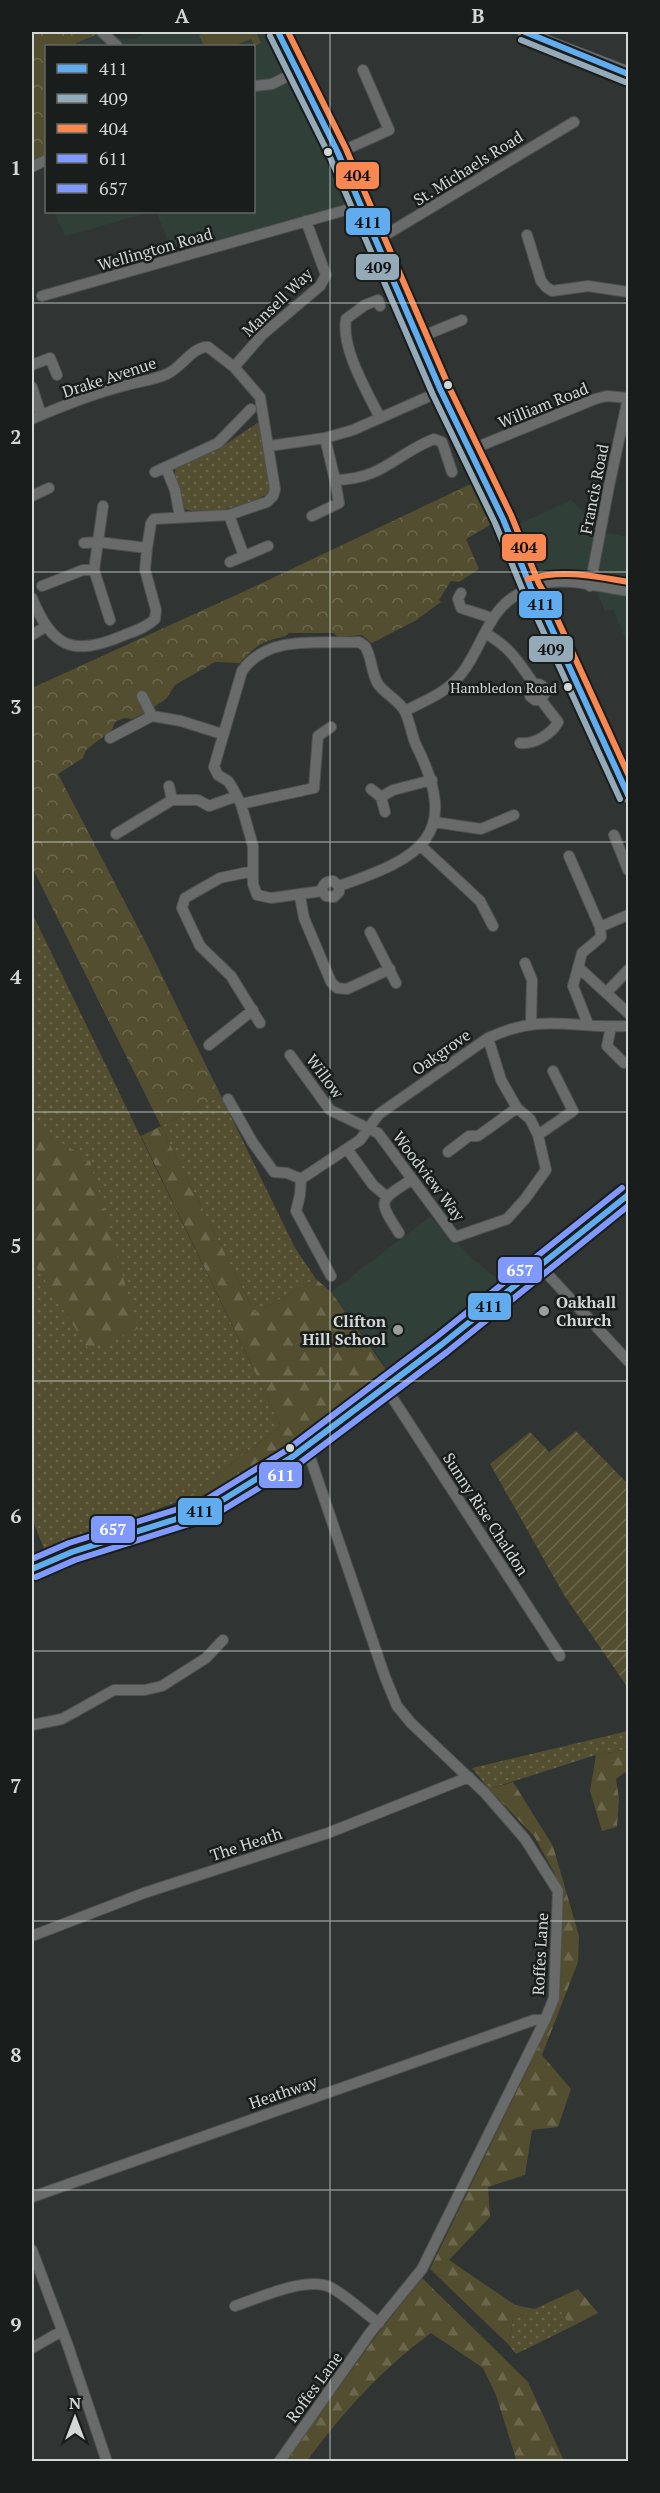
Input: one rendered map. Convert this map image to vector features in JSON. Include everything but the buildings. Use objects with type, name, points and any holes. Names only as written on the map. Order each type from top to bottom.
[{"type":"street","points":[[102,32],[116,45]]},
{"type":"street","points":[[279,32],[296,72],[338,153],[441,391],[503,519],[531,588],[628,795]]},
{"type":"street","points":[[525,32],[628,74]]},
{"type":"street","points":[[338,153],[389,130],[363,70]]},
{"type":"street","points":[[255,86],[272,84],[296,72]]},
{"type":"street","name":"St. Michaels Road","points":[[377,240],[574,122]]},
{"type":"street","name":"Wellington Road","points":[[42,296],[346,210]]},
{"type":"street","name":"Mansell Way","points":[[234,367],[262,335],[320,286],[326,275],[306,221]]},
{"type":"street","points":[[527,235],[541,281],[552,291],[588,286],[628,292]]},
{"type":"street","points":[[380,306],[378,300],[365,305],[346,319],[345,329],[357,368],[380,418]]},
{"type":"street","points":[[418,338],[462,320]]},
{"type":"street","name":"Drake Avenue","points":[[37,417],[101,393],[170,373],[202,346],[208,347],[234,367],[260,397],[275,489],[273,496],[267,501],[229,515]]},
{"type":"street","points":[[32,365],[50,358],[57,375]]},
{"type":"street","points":[[32,387],[37,417]]},
{"type":"street","points":[[269,446],[325,438],[353,430],[441,391]]},
{"type":"street","name":"William Road","points":[[470,450],[595,399],[607,396],[628,398]]},
{"type":"street","name":"Francis Road","points":[[591,586],[628,398]]},
{"type":"street","points":[[154,472],[218,442],[251,409]]},
{"type":"street","points":[[312,516],[339,503],[325,438]]},
{"type":"street","points":[[335,480],[353,480],[375,473],[434,439],[442,442],[452,472]]},
{"type":"street","points":[[166,468],[175,490],[180,517]]},
{"type":"street","points":[[32,496],[49,488]]},
{"type":"street","points":[[103,506],[94,570],[110,620]]},
{"type":"street","points":[[32,598],[45,627],[54,637],[70,645],[87,646],[115,639],[149,625],[155,619],[156,610],[146,570],[147,548],[151,523],[154,519],[229,515],[244,556]]},
{"type":"street","points":[[84,543],[98,542],[147,548]]},
{"type":"street","points":[[230,562],[268,546]]},
{"type":"street","points":[[42,586],[83,570],[94,570]]},
{"type":"street","points":[[405,711],[445,691],[462,674],[492,618],[507,600],[531,588],[548,582],[560,581],[628,591]]},
{"type":"street","points":[[461,593],[458,604],[461,608],[492,618]]},
{"type":"street","points":[[32,635],[45,627]]},
{"type":"street","points":[[485,633],[516,656],[534,684],[530,688],[530,696],[535,700],[540,700],[558,722],[555,728],[529,744],[520,743]]},
{"type":"street","points":[[359,642],[365,646],[378,684],[405,711],[413,738],[432,780],[434,822],[431,832],[421,846],[376,873],[339,886],[333,881],[328,882],[323,885],[322,891],[300,896],[271,898],[257,895],[254,890],[253,846],[239,800],[228,781],[218,775],[214,767],[222,734],[243,671],[250,659],[279,645],[359,642]]},
{"type":"street","points":[[142,696],[152,716]]},
{"type":"street","points":[[110,738],[152,716],[181,721],[222,734]]},
{"type":"street","points":[[116,834],[172,800],[198,800],[209,806],[315,788],[318,736],[331,727]]},
{"type":"street","points":[[381,796],[393,790],[432,780]]},
{"type":"street","points":[[169,786],[172,800]]},
{"type":"street","points":[[372,789],[381,796],[385,812]]},
{"type":"street","points":[[434,822],[481,829],[501,827],[514,815]]},
{"type":"street","points":[[614,835],[628,870]]},
{"type":"street","points":[[421,846],[480,901],[493,926]]},
{"type":"street","points":[[569,856],[600,927],[601,936],[582,953],[573,986],[588,1024]]},
{"type":"street","points":[[253,871],[220,878],[185,898],[182,908],[200,946],[231,976],[260,1023]]},
{"type":"street","points":[[300,896],[304,918],[331,982],[337,988],[347,989],[390,969]]},
{"type":"street","points":[[600,927],[628,915]]},
{"type":"street","points":[[370,932],[396,983]]},
{"type":"street","points":[[525,963],[532,980],[531,1023]]},
{"type":"street","points":[[578,968],[628,1013]]},
{"type":"street","points":[[607,992],[628,970]]},
{"type":"street","points":[[209,1045],[253,1010]]},
{"type":"street","name":"Oakgrove","points":[[301,1179],[360,1140],[379,1114],[488,1038],[508,1029],[531,1023],[628,1026]]},
{"type":"street","points":[[611,1027],[607,1047],[624,1063]]},
{"type":"street","name":"Woodview Way","points":[[370,1129],[378,1133],[455,1237],[507,1219],[546,1170],[538,1135],[530,1119],[517,1108],[501,1080],[488,1038]]},
{"type":"street","name":"Willow","points":[[290,1055],[330,1110],[370,1129]]},
{"type":"street","points":[[538,1135],[573,1112],[553,1071]]},
{"type":"street","points":[[228,1099],[253,1143],[274,1172],[287,1173],[301,1179],[296,1212],[331,1276]]},
{"type":"street","points":[[448,1152],[469,1136],[478,1136],[517,1108]]},
{"type":"street","points":[[347,1149],[373,1185],[386,1196]]},
{"type":"street","points":[[399,1233],[384,1211],[383,1204],[386,1196],[411,1180]]},
{"type":"street","points":[[32,1569],[72,1552],[208,1509],[304,1449],[386,1388],[628,1195]]},
{"type":"street","points":[[539,1265],[628,1361]]},
{"type":"street","name":"Sunny Rise Chaldon","points":[[386,1388],[560,1656]]},
{"type":"street","name":"Roffes Lane","points":[[279,2462],[379,2323],[422,2269],[545,2020],[555,1998],[558,1891],[525,1839],[469,1777],[411,1723],[397,1706],[311,1460],[304,1449]]},
{"type":"street","points":[[32,1725],[62,1719],[114,1690],[145,1690],[162,1686],[206,1658],[223,1640]]},
{"type":"street","name":"The Heath","points":[[32,1936],[144,1893],[328,1833],[469,1777]]},
{"type":"street","name":"Heathway","points":[[32,2197],[534,2020],[545,2020]]},
{"type":"street","points":[[32,2250],[107,2462]]},
{"type":"street","points":[[235,2306],[307,2284],[328,2286],[379,2323]]},
{"type":"street","points":[[32,2348],[62,2331]]},
{"type":"shaded area","points":[[148,32],[273,32],[352,204],[173,252],[156,213],[255,213],[255,45],[77,45],[76,43],[96,35],[134,39]]},
{"type":"shaded area","points":[[54,213],[147,213],[65,236]]},
{"type":"shaded area","points":[[571,500],[605,533],[628,537],[628,645],[613,609],[605,611],[597,592],[558,574],[535,570],[517,525]]},
{"type":"shaded area","name":"Clifton Hill School","points":[[430,1217],[472,1258],[500,1281],[387,1368],[331,1292]]},
{"type":"green space","points":[[32,32],[95,32],[96,35],[76,43],[77,45],[45,45],[45,154],[32,161]]},
{"type":"green space","points":[[206,32],[256,32],[261,43],[255,46],[251,39],[236,45],[204,45],[199,35]]},
{"type":"green space","points":[[259,422],[270,488],[268,493],[251,502],[228,509],[204,512],[185,509],[174,477],[176,468],[226,444]]},
{"type":"green space","points":[[475,482],[495,522],[466,539],[479,569],[459,582],[451,581],[439,600],[441,602],[415,621],[372,643],[362,635],[338,637],[334,633],[289,633],[262,644],[240,663],[215,662],[175,685],[166,699],[154,707],[147,694],[139,698],[145,713],[132,719],[124,718],[115,722],[112,730],[86,750],[83,758],[58,774],[146,943],[221,1096],[161,1126],[32,867],[32,688]]},
{"type":"green space","points":[[32,913],[281,1426],[185,1499],[45,1551],[32,1519]]},
{"type":"green space","points":[[221,1096],[295,1248],[316,1279],[255,1313],[161,1126]]},
{"type":"green space","points":[[32,1123],[90,1161],[138,1329],[89,1350],[32,1260]]},
{"type":"green space","points":[[161,1126],[255,1313],[316,1279],[331,1292],[390,1375],[281,1452],[194,1503],[185,1499],[281,1426],[141,1136]]},
{"type":"green space","points":[[576,1431],[628,1484],[628,1688],[564,1595],[490,1464],[530,1432],[549,1452]]},
{"type":"green space","points":[[628,1731],[628,1749],[596,1755],[489,1789],[472,1768]]},
{"type":"green space","points":[[628,1749],[628,1770],[616,1779],[619,1799],[617,1827],[602,1831],[590,1791],[596,1755]]},
{"type":"green space","points":[[513,1782],[553,1846],[579,1936],[578,1962],[542,2055],[571,2089],[558,2127],[532,2130],[525,2175],[488,2187],[490,2217],[449,2260],[515,2305],[535,2309],[513,2319],[509,2345],[430,2269],[531,2062],[560,1989],[563,1903],[555,1874],[534,1836],[489,1789]]},
{"type":"green space","points":[[422,2278],[528,2382],[564,2461],[512,2461],[516,2459],[496,2395],[483,2368],[431,2333],[396,2361],[364,2392],[307,2461],[285,2462],[376,2336]]},
{"type":"green space","points":[[578,2289],[598,2313],[571,2327],[554,2300]]},
{"type":"green space","points":[[554,2300],[571,2327],[516,2354],[509,2345],[513,2319]]},
{"type":"transit line","name":"411","points":[[278,32],[338,153],[441,391],[503,519],[531,588],[628,795]]},
{"type":"transit line","name":"404","points":[[288,32],[346,149],[449,387],[511,515],[539,584],[628,774]]},
{"type":"transit line","name":"411","points":[[525,32],[628,74]]},
{"type":"transit line","name":"409","points":[[270,36],[330,157],[433,395],[495,523],[523,591],[620,799]]},
{"type":"transit line","name":"409","points":[[521,40],[625,82]]},
{"type":"transit line","name":"404","points":[[528,579],[566,574],[628,582]]},
{"type":"transit line","name":"657","points":[[32,1559],[69,1543],[204,1501],[287,1450],[435,1338],[622,1188]]},
{"type":"transit line","name":"411","points":[[32,1569],[72,1552],[208,1509],[292,1457],[441,1345],[628,1195]]},
{"type":"transit line","name":"611","points":[[36,1577],[75,1560],[211,1517],[297,1465],[447,1352],[628,1206]]},
{"type":"place","name":"Hambledon Road","points":[[568,687]]},
{"type":"place","name":"Oakhall Church","points":[[544,1311]]},
{"type":"place","name":"Clifton Hill School","points":[[398,1330]]}]
